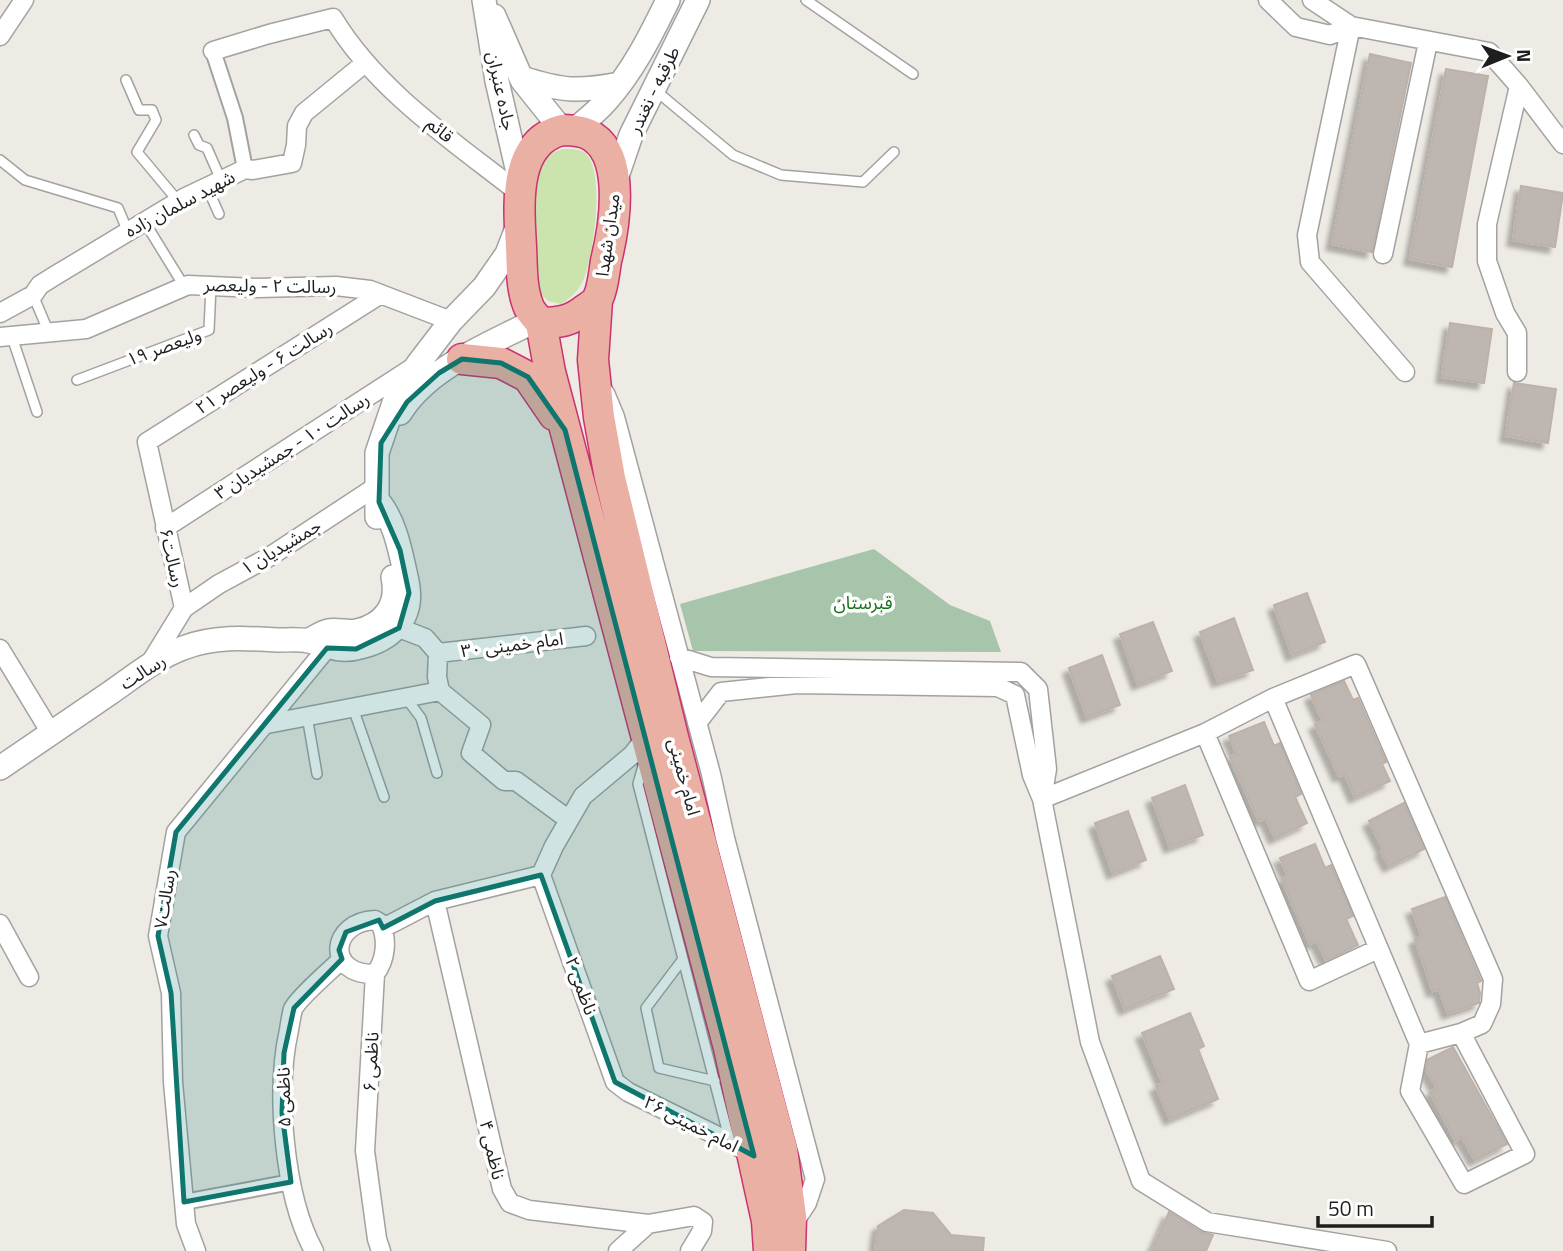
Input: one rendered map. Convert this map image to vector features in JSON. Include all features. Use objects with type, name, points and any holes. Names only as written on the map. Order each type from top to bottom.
[{"type":"highway","points":[[539,321],[529,309],[523,289],[520,198],[530,154],[552,132],[568,130]]},
{"type":"highway","name":"میدان شهدا","points":[[539,321],[559,323],[575,317],[597,300],[610,244],[615,182],[610,161],[602,146],[593,137],[568,130]]},
{"type":"highway","name":"امام خمینی","points":[[597,300],[593,360],[599,418],[610,478],[713,841],[782,1149],[790,1239]]},
{"type":"highway","name":"امام خمینی","points":[[539,321],[565,430],[726,1035],[742,1149],[767,1221],[769,1251]]},
{"type":"highway","points":[[462,359],[501,363],[528,377],[565,430]]},
{"type":"street","points":[[0,36],[24,0]]},
{"type":"street","name":"جاده عنبران","points":[[485,0],[522,78],[568,130]]},
{"type":"street","name":"جاده عنبران","points":[[485,0],[497,81],[520,198]]},
{"type":"street","points":[[568,130],[606,101],[620,84],[646,44],[668,0]]},
{"type":"street","name":"طرقبه - نغندر","points":[[615,182],[631,135],[698,0]]},
{"type":"street","points":[[1268,0],[1296,27],[1330,35],[1351,26]]},
{"type":"street","points":[[1312,0],[1351,26],[1489,52],[1563,144]]},
{"type":"street","name":"قائم","points":[[213,51],[333,18],[372,72],[520,198]]},
{"type":"street","points":[[1351,26],[1307,235],[1310,262],[1405,372]]},
{"type":"street","points":[[1383,254],[1428,42]]},
{"type":"street","points":[[213,51],[235,118],[245,169]]},
{"type":"street","name":"شهید سلمان زاده","points":[[0,313],[33,295],[40,285],[178,201],[245,169],[292,163],[297,126],[304,113],[365,63]]},
{"type":"street","points":[[522,78],[565,89],[587,90],[620,84]]},
{"type":"street","points":[[1517,372],[1517,333],[1505,313],[1487,261],[1487,224],[1519,86]]},
{"type":"street","name":"رسالت","points":[[318,645],[328,631],[356,631],[376,625],[389,614],[394,582],[376,513],[377,453],[386,421],[395,400],[418,364],[451,321],[484,287],[507,254],[520,198]]},
{"type":"street","name":"رسالت ۲ - ولیعصر","points":[[6,337],[86,329],[184,286],[336,286],[381,294],[451,321]]},
{"type":"street","name":"رسالت ۶ - ولیعصر ۲۱","points":[[147,442],[381,294]]},
{"type":"street","name":"رسالت","points":[[381,443],[407,402],[439,373],[539,321]]},
{"type":"street","points":[[593,360],[615,417],[697,723],[713,841]]},
{"type":"street","name":"رسالت ۱۰ - جمشیدیان ۳","points":[[165,528],[418,364]]},
{"type":"street","name":"رسالت۶","points":[[147,442],[184,608],[149,666]]},
{"type":"street","name":"رسالت","points":[[0,768],[149,666],[181,648],[231,638],[356,649],[399,628],[406,614],[410,593],[400,550],[387,511],[378,494]]},
{"type":"street","name":"جمشیدیان ۱","points":[[184,608],[219,584],[378,494]]},
{"type":"street","points":[[399,628],[425,638],[439,653],[437,677],[440,691],[481,725],[471,753],[504,781],[516,781],[569,820]]},
{"type":"street","name":"امام خمینی ۳۰","points":[[439,653],[586,636]]},
{"type":"street","name":"رسالت۷","points":[[196,1251],[186,1224],[173,1082],[171,993],[158,936],[176,832],[267,724],[318,645]]},
{"type":"street","points":[[0,649],[51,733]]},
{"type":"street","points":[[679,657],[711,667],[1021,672],[1038,689],[1047,769],[1042,799]]},
{"type":"street","points":[[1042,799],[1205,733],[1273,698],[1356,663],[1493,979],[1491,1004],[1482,1024],[1461,1033],[1419,1044]]},
{"type":"street","points":[[711,667],[709,680],[712,688],[721,692],[797,684],[998,687],[1015,695]]},
{"type":"street","points":[[1015,695],[1029,680]]},
{"type":"street","points":[[267,724],[440,691]]},
{"type":"street","points":[[697,723],[721,692]]},
{"type":"street","points":[[1015,695],[1032,775],[1042,799],[1090,1042],[1141,1181],[1207,1222],[1387,1251]]},
{"type":"street","points":[[1273,698],[1419,1044],[1410,1091],[1464,1184],[1525,1154],[1461,1033]]},
{"type":"street","points":[[1205,733],[1309,981],[1378,949]]},
{"type":"street","points":[[383,928],[435,901],[541,875],[583,796],[648,740]]},
{"type":"street","name":"ناظمی ۲","points":[[541,875],[615,1082],[628,1092]]},
{"type":"street","name":"ناظمی ۴","points":[[435,901],[502,1189],[510,1203],[529,1210],[648,1224],[694,1216],[703,1222],[702,1231],[690,1251]]},
{"type":"street","points":[[375,920],[383,928],[383,958],[375,974],[348,968],[339,950],[340,940],[354,925],[365,921],[375,920]]},
{"type":"street","points":[[0,924],[29,977]]},
{"type":"street","name":"ناظمی ۵","points":[[314,1251],[308,1240],[291,1182],[282,1113],[284,1054],[294,1008],[342,959]]},
{"type":"street","name":"ناظمی ۶","points":[[375,974],[365,1151],[381,1251]]},
{"type":"street","name":"امام خمینی ۲۶","points":[[628,1092],[742,1149]]},
{"type":"street","points":[[184,1202],[291,1182]]},
{"type":"street","points":[[618,1251],[648,1224]]},
{"type":"lane","points":[[806,0],[912,74]]},
{"type":"lane","points":[[126,80],[139,110],[152,110],[156,120],[137,152],[178,201]]},
{"type":"lane","points":[[654,89],[733,155],[781,175],[863,182],[894,152]]},
{"type":"lane","points":[[194,135],[199,145],[207,148],[219,214]]},
{"type":"lane","points":[[0,160],[25,180],[118,208],[128,232]]},
{"type":"lane","points":[[144,221],[184,286]]},
{"type":"lane","name":"ولیعصر ۱۹","points":[[77,380],[209,330],[211,286]]},
{"type":"lane","points":[[33,295],[50,332]]},
{"type":"lane","points":[[6,337],[37,412]]},
{"type":"lane","points":[[406,698],[421,718],[437,773]]},
{"type":"lane","points":[[353,708],[384,797]]},
{"type":"lane","points":[[307,716],[317,774]]},
{"type":"lane","points":[[648,740],[638,784],[715,1081],[742,1149]]},
{"type":"lane","points":[[683,959],[646,1008],[659,1068],[715,1081]]},
{"type":"highlighted area","points":[[462,359],[501,363],[528,377],[565,430],[754,1156],[615,1082],[541,875],[435,901],[383,928],[379,920],[346,932],[339,950],[342,959],[294,1008],[284,1053],[282,1113],[291,1182],[184,1202],[171,993],[158,936],[176,832],[327,648],[356,649],[399,628],[409,593],[400,550],[379,502],[381,443],[407,402],[439,373]]},
{"type":"green space","points":[[562,149],[584,152],[591,161],[595,176],[596,214],[591,253],[583,281],[571,297],[561,304],[548,301],[539,292],[536,209],[541,165],[552,153]]},
{"type":"green space","name":"قبرستان","points":[[874,549],[950,605],[990,621],[1001,652],[693,651],[680,604]]},
{"type":"building","points":[[1370,54],[1411,63],[1372,252],[1332,244]]},
{"type":"building","points":[[1446,69],[1488,76],[1452,267],[1410,259]]},
{"type":"building","points":[[1521,186],[1563,193],[1555,247],[1513,240]]},
{"type":"building","points":[[1450,323],[1492,329],[1484,383],[1442,377]]},
{"type":"building","points":[[1514,383],[1556,389],[1548,443],[1506,436]]},
{"type":"building","points":[[1307,593],[1325,642],[1292,655],[1274,605]]},
{"type":"building","points":[[1234,618],[1253,670],[1218,681],[1200,632]]},
{"type":"building","points":[[1153,622],[1172,671],[1138,684],[1120,634]]},
{"type":"building","points":[[1102,655],[1120,705],[1087,717],[1069,668]]},
{"type":"building","points":[[1344,681],[1353,700],[1358,698],[1386,762],[1382,764],[1390,781],[1355,797],[1345,774],[1339,776],[1315,724],[1323,721],[1311,695]]},
{"type":"building","points":[[1264,722],[1274,746],[1280,743],[1301,794],[1295,797],[1307,823],[1275,838],[1266,818],[1259,821],[1230,757],[1237,754],[1229,736]]},
{"type":"building","points":[[1185,785],[1203,835],[1170,847],[1152,798]]},
{"type":"building","points":[[1404,803],[1424,849],[1389,866],[1369,821]]},
{"type":"building","points":[[1128,811],[1146,860],[1113,873],[1095,823]]},
{"type":"building","points":[[1315,844],[1325,868],[1331,865],[1353,916],[1346,919],[1358,945],[1326,960],[1317,941],[1310,944],[1282,879],[1288,876],[1280,858]]},
{"type":"building","points":[[1445,897],[1481,981],[1477,983],[1479,1003],[1448,1013],[1439,989],[1433,991],[1415,939],[1422,936],[1412,909]]},
{"type":"building","points":[[1160,956],[1174,989],[1125,1009],[1112,976]]},
{"type":"building","points":[[1190,1013],[1204,1046],[1198,1049],[1218,1099],[1170,1119],[1156,1086],[1163,1083],[1142,1033]]},
{"type":"building","points":[[1453,1047],[1507,1144],[1475,1160],[1462,1137],[1456,1141],[1430,1092],[1437,1088],[1426,1069],[1427,1060]]},
{"type":"building","points":[[904,1210],[933,1213],[951,1235],[984,1238],[983,1251],[875,1251],[878,1226]]},
{"type":"building","points":[[1169,1212],[1201,1232],[1213,1235],[1206,1251],[1152,1251]]}]
